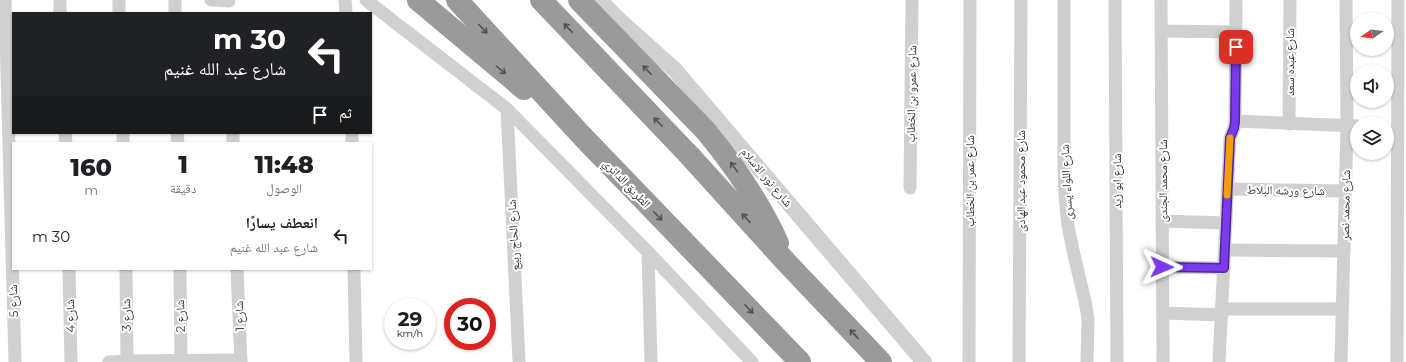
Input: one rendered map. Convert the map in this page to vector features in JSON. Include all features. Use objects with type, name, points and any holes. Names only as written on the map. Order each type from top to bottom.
[{"type":"highway","points":[[418,0],[583,137]]},
{"type":"highway","name":"الطريق الدائري","points":[[457,0],[583,137],[800,362]]},
{"type":"highway","points":[[541,0],[689,155],[786,262],[881,362]]},
{"type":"highway","points":[[580,0],[705,130],[722,151],[756,200],[786,262]]},
{"type":"street","name":"شارع 5","points":[[5,0],[8,182],[15,362]]},
{"type":"street","points":[[60,0],[60,12]]},
{"type":"street","points":[[119,0],[119,12]]},
{"type":"street","points":[[175,0],[175,12]]},
{"type":"street","points":[[211,0],[229,5]]},
{"type":"street","points":[[345,0],[346,12]]},
{"type":"street","points":[[366,0],[507,109],[648,252],[752,362]]},
{"type":"street","name":"شارع نور الاسلام","points":[[600,0],[616,17],[675,70],[924,362]]},
{"type":"street","name":"شارع عمرو بن الخطاب","points":[[910,188],[912,0]]},
{"type":"street","name":"شارع عمر بن الخطاب","points":[[969,362],[970,0]]},
{"type":"street","name":"شارع محمود عبد الهادى","points":[[1019,362],[1021,0]]},
{"type":"street","name":"شارع اللواء يسرى","points":[[1064,0],[1065,196],[1068,226],[1088,319],[1087,362]]},
{"type":"street","name":"شارع ابو زيد","points":[[1115,0],[1117,362]]},
{"type":"street","name":"شارع محمد الجندى","points":[[1161,0],[1163,362]]},
{"type":"street","points":[[1219,362],[1230,138],[1235,122],[1236,0]]},
{"type":"street","name":"شارع عبده سعد","points":[[1289,124],[1290,0]]},
{"type":"street","name":"شارع محمد نصر","points":[[1346,0],[1352,116]]},
{"type":"street","points":[[1397,362],[1398,0]]},
{"type":"street","points":[[1162,31],[1236,32]]},
{"type":"street","name":"شارع الحاج ربيع","points":[[507,109],[519,361]]},
{"type":"street","points":[[1235,122],[1350,126]]},
{"type":"street","name":"شارع محمد نصر","points":[[1341,362],[1345,190],[1350,144]]},
{"type":"street","name":"شارع ورشه البلاط","points":[[1228,189],[1345,190]]},
{"type":"street","points":[[1162,221],[1226,223]]},
{"type":"street","points":[[1225,250],[1344,250]]},
{"type":"street","points":[[648,252],[651,362]]},
{"type":"street","points":[[1162,267],[1224,268]]},
{"type":"street","name":"شارع 4","points":[[69,270],[71,362]]},
{"type":"street","name":"شارع 3","points":[[126,270],[127,361]]},
{"type":"street","name":"شارع 2","points":[[180,270],[181,361]]},
{"type":"street","name":"شارع 1","points":[[238,270],[241,361]]},
{"type":"street","points":[[354,270],[356,362]]},
{"type":"street","points":[[1163,313],[1342,309]]},
{"type":"street","points":[[109,362],[241,361]]},
{"type":"slow traffic","points":[[1227,195],[1230,138]]},
{"type":"route","points":[[1162,267],[1224,268],[1230,138],[1235,122],[1236,47]]}]
